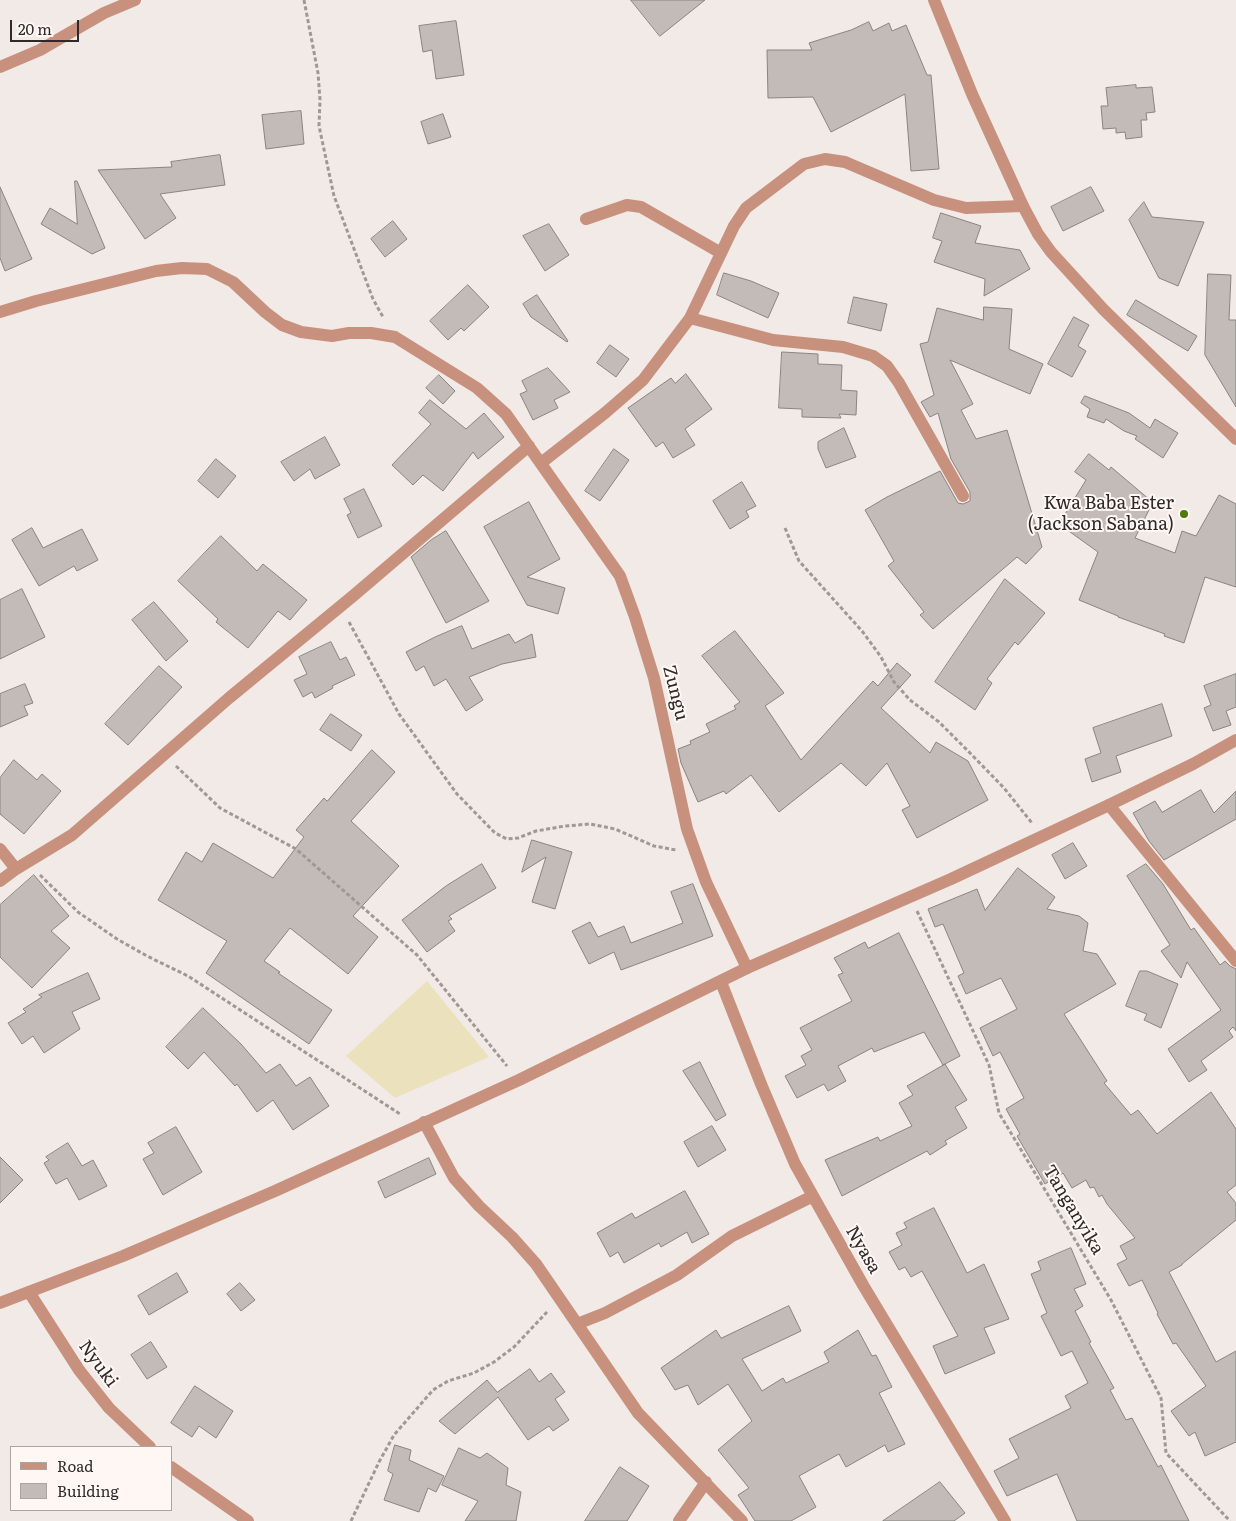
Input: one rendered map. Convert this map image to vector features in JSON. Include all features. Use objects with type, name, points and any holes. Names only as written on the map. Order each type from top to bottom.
[{"type":"street","points":[[0,67],[40,50],[104,13],[135,0]]},
{"type":"street","points":[[934,0],[972,94],[1023,206],[1038,234],[1051,252],[1104,310],[1236,439]]},
{"type":"street","points":[[541,463],[605,413],[643,380],[690,318],[734,226],[746,208],[804,164],[825,158],[845,162],[934,200],[966,208],[1023,206]]},
{"type":"street","points":[[586,219],[627,205],[641,207],[722,253]]},
{"type":"street","points":[[0,312],[36,300],[156,271],[182,268],[207,269],[233,282],[282,325],[301,332],[332,336],[371,332],[396,337]]},
{"type":"street","points":[[690,318],[773,340],[843,346],[873,356],[887,366],[899,383],[963,496]]},
{"type":"street","name":"Zungu","points":[[396,337],[477,388],[506,414],[620,576],[636,617],[654,678],[687,829],[706,882],[747,968]]},
{"type":"street","points":[[0,881],[16,869],[72,836],[229,698],[341,606],[529,446]]},
{"type":"street","points":[[0,1303],[123,1256],[519,1080],[747,968],[951,879],[1109,805],[1193,764],[1236,740]]},
{"type":"street","points":[[1109,805],[1236,962]]},
{"type":"street","points":[[0,849],[16,869]]},
{"type":"street","name":"Nyasa","points":[[721,982],[794,1164],[863,1285],[1004,1521]]},
{"type":"street","points":[[421,1124],[454,1178],[536,1264],[638,1413],[742,1521]]},
{"type":"street","points":[[577,1324],[605,1313],[677,1275],[732,1236],[812,1196]]},
{"type":"street","name":"Nyuki","points":[[29,1292],[79,1370],[109,1408],[149,1446]]},
{"type":"street","points":[[172,1468],[248,1521]]},
{"type":"street","points":[[679,1521],[706,1482]]},
{"type":"path","points":[[304,0],[318,73],[320,126],[334,196],[373,299],[396,337]]},
{"type":"path","points":[[785,528],[800,561],[862,631],[881,657],[894,682],[910,700],[939,722],[1004,788],[1042,835]]},
{"type":"path","points":[[341,606],[399,714],[456,794],[495,833],[507,839],[518,838],[536,831],[590,824],[615,829],[654,846],[695,852]]},
{"type":"path","points":[[165,755],[220,808],[296,849],[416,954],[519,1080]]},
{"type":"path","points":[[28,862],[86,918],[132,947],[188,976],[421,1124]]},
{"type":"path","name":"Tanganyika","points":[[910,897],[989,1065],[999,1113],[1111,1300],[1161,1398],[1166,1453],[1230,1521]]},
{"type":"path","points":[[351,1521],[394,1435],[433,1390],[448,1381],[474,1373],[494,1362],[514,1347],[559,1299]]},
{"type":"sand","points":[[427,981],[489,1057],[395,1098],[346,1056]]},
{"type":"building","points":[[631,0],[705,0],[660,36]]},
{"type":"building","points":[[456,21],[464,75],[436,79],[432,50],[423,52],[419,26]]},
{"type":"building","points":[[869,22],[873,31],[889,23],[892,31],[906,25],[927,75],[931,75],[939,169],[911,171],[905,94],[831,132],[813,97],[768,98],[767,50],[812,50],[809,43],[851,30]]},
{"type":"building","points":[[1136,85],[1136,88],[1152,87],[1155,112],[1146,113],[1147,120],[1141,120],[1142,137],[1126,139],[1125,132],[1116,133],[1116,128],[1103,129],[1101,106],[1108,106],[1106,88]]},
{"type":"building","points":[[301,111],[304,144],[266,149],[262,115]]},
{"type":"building","points":[[443,114],[451,137],[428,144],[421,122]]},
{"type":"building","points":[[220,155],[225,185],[160,194],[176,218],[145,239],[98,170],[172,167],[171,162]]},
{"type":"building","points":[[75,181],[77,181],[105,248],[92,254],[41,224],[50,208],[77,224]]},
{"type":"building","points":[[0,187],[32,259],[5,271],[0,258]]},
{"type":"building","points":[[1091,187],[1104,211],[1063,231],[1051,207]]},
{"type":"building","points":[[1144,202],[1152,217],[1204,222],[1178,286],[1159,278],[1129,220]]},
{"type":"building","points":[[941,213],[981,226],[975,243],[1020,250],[1030,269],[984,296],[985,279],[934,262],[942,241],[933,238]]},
{"type":"building","points":[[393,221],[407,239],[385,257],[371,239]]},
{"type":"building","points":[[549,224],[569,255],[545,271],[523,236]]},
{"type":"building","points":[[724,273],[751,281],[779,293],[768,318],[717,295]]},
{"type":"building","points":[[1208,274],[1231,275],[1229,320],[1236,320],[1236,407],[1205,355]]},
{"type":"building","points":[[468,285],[489,307],[464,331],[461,328],[448,340],[430,321]]},
{"type":"building","points":[[537,295],[567,342],[531,317],[523,304]]},
{"type":"building","points":[[854,297],[887,304],[881,331],[848,323]]},
{"type":"building","points":[[1136,300],[1197,336],[1188,351],[1127,315]]},
{"type":"building","points":[[984,307],[1012,309],[1009,349],[1043,364],[1030,394],[950,360],[973,404],[961,410],[976,439],[1007,430],[1042,547],[1026,564],[1017,557],[933,629],[920,615],[924,612],[888,566],[894,561],[865,510],[940,471],[958,503],[963,504],[970,501],[970,492],[951,459],[938,413],[930,417],[921,402],[934,395],[920,344],[928,342],[937,308],[983,320]]},
{"type":"building","points":[[1074,317],[1089,325],[1078,346],[1086,351],[1072,377],[1048,364]]},
{"type":"building","points":[[610,345],[629,359],[616,377],[597,363]]},
{"type":"building","points":[[782,352],[818,354],[818,364],[842,365],[841,390],[857,391],[856,415],[839,414],[841,418],[802,417],[802,409],[779,408]]},
{"type":"building","points":[[548,368],[570,392],[554,400],[558,408],[533,420],[520,394],[527,391],[522,381]]},
{"type":"building","points":[[686,374],[712,409],[685,429],[695,445],[673,458],[663,442],[656,447],[628,408],[671,378],[675,383]]},
{"type":"building","points":[[439,375],[455,391],[443,404],[426,388]]},
{"type":"building","points":[[1085,396],[1129,413],[1150,428],[1155,419],[1178,433],[1163,458],[1135,439],[1137,436],[1124,431],[1106,419],[1104,423],[1087,417],[1090,409],[1081,403]]},
{"type":"building","points":[[430,400],[466,429],[484,413],[504,437],[478,459],[473,452],[443,491],[423,475],[413,485],[392,465],[431,424],[419,413]]},
{"type":"building","points":[[844,428],[856,457],[826,468],[818,449],[818,442]]},
{"type":"building","points":[[325,437],[340,465],[315,479],[310,469],[294,481],[281,462]]},
{"type":"building","points":[[614,449],[629,460],[600,501],[585,491]]},
{"type":"building","points":[[1089,454],[1109,470],[1111,467],[1150,500],[1147,506],[1150,508],[1135,538],[1175,553],[1182,531],[1196,536],[1219,495],[1236,504],[1236,587],[1205,577],[1184,643],[1079,600],[1098,552],[1059,524],[1086,480],[1075,472]]},
{"type":"building","points":[[216,459],[236,476],[218,498],[198,481]]},
{"type":"building","points":[[742,482],[756,506],[746,511],[749,517],[730,529],[713,501]]},
{"type":"building","points":[[364,489],[382,526],[358,538],[347,515],[351,513],[344,499]]},
{"type":"building","points":[[529,502],[560,559],[527,577],[565,588],[558,614],[527,605],[484,527]]},
{"type":"building","points":[[32,528],[43,548],[82,529],[98,560],[77,571],[74,566],[39,586],[12,540]]},
{"type":"building","points":[[446,531],[489,601],[446,623],[411,557],[431,540]]},
{"type":"building","points":[[221,536],[257,571],[263,564],[307,600],[290,620],[278,611],[248,648],[216,622],[218,619],[178,581]]},
{"type":"building","points":[[1005,579],[1045,613],[1018,645],[1015,642],[987,679],[992,683],[975,710],[935,682]]},
{"type":"building","points":[[22,589],[45,637],[0,659],[0,600]]},
{"type":"building","points":[[154,602],[188,641],[166,661],[132,620]]},
{"type":"building","points":[[462,626],[472,649],[509,634],[515,643],[532,634],[536,657],[502,664],[469,677],[483,700],[466,711],[446,679],[434,686],[424,666],[416,671],[406,652]]},
{"type":"building","points":[[735,631],[784,693],[765,706],[801,760],[873,681],[878,686],[897,663],[911,675],[881,708],[930,753],[936,742],[968,761],[988,800],[917,838],[902,810],[910,806],[887,763],[866,786],[841,763],[779,812],[751,775],[726,794],[724,791],[698,802],[681,763],[678,749],[691,744],[690,741],[710,732],[706,724],[736,709],[734,706],[740,702],[702,656]]},
{"type":"building","points":[[331,642],[340,660],[346,657],[355,675],[332,686],[333,688],[315,698],[312,692],[303,697],[294,680],[307,674],[299,657]]},
{"type":"building","points":[[159,666],[182,687],[128,745],[105,724]]},
{"type":"building","points":[[1236,674],[1236,707],[1226,711],[1231,725],[1213,731],[1204,708],[1211,705],[1204,686]]},
{"type":"building","points":[[25,684],[33,703],[24,706],[28,715],[0,727],[0,694]]},
{"type":"building","points":[[1162,704],[1172,736],[1116,756],[1121,772],[1092,782],[1085,759],[1101,753],[1093,728]]},
{"type":"building","points":[[331,714],[362,735],[351,751],[320,730]]},
{"type":"building","points":[[372,750],[395,772],[351,821],[399,866],[353,916],[378,937],[348,974],[290,928],[264,961],[280,972],[278,973],[332,1010],[309,1044],[206,973],[227,941],[158,900],[186,852],[202,862],[213,843],[273,878],[304,837],[296,830],[324,798],[327,801]]},
{"type":"building","points":[[14,760],[37,780],[42,774],[61,791],[24,834],[0,814],[0,778]]},
{"type":"building","points":[[1201,790],[1214,813],[1236,791],[1236,819],[1164,860],[1149,841],[1133,813],[1155,801],[1162,812]]},
{"type":"building","points":[[532,840],[572,852],[555,909],[532,902],[546,857],[522,872]]},
{"type":"building","points":[[1073,843],[1087,866],[1065,879],[1052,855]]},
{"type":"building","points":[[482,864],[496,888],[449,916],[452,919],[448,921],[455,931],[427,952],[402,920],[446,886]]},
{"type":"building","points":[[1146,864],[1163,884],[1191,930],[1194,928],[1220,965],[1225,961],[1236,969],[1236,1031],[1233,1027],[1229,1031],[1233,1037],[1201,1061],[1207,1070],[1189,1082],[1168,1049],[1221,1010],[1187,962],[1181,978],[1161,951],[1170,945],[1127,876]]},
{"type":"building","points":[[1018,868],[1055,897],[1047,909],[1079,916],[1088,923],[1083,951],[1097,954],[1116,984],[1064,1014],[1107,1081],[1104,1083],[1131,1115],[1138,1110],[1157,1134],[1211,1092],[1236,1129],[1236,1185],[1227,1192],[1236,1203],[1236,1220],[1182,1265],[1169,1272],[1216,1362],[1236,1351],[1236,1442],[1205,1456],[1195,1432],[1189,1436],[1171,1411],[1206,1386],[1176,1343],[1173,1344],[1142,1280],[1129,1286],[1117,1264],[1127,1259],[1120,1246],[1135,1238],[1107,1204],[1102,1195],[1099,1197],[1094,1187],[1090,1188],[1086,1180],[1072,1188],[1063,1173],[1045,1184],[1017,1136],[1020,1134],[1006,1109],[1024,1098],[1000,1052],[993,1056],[980,1028],[1017,1009],[1001,978],[966,994],[958,976],[964,973],[943,924],[935,927],[928,909],[977,889],[985,910]]},
{"type":"building","points":[[34,875],[69,916],[51,931],[70,948],[32,988],[0,957],[0,905]]},
{"type":"building","points":[[693,884],[713,936],[621,970],[614,952],[589,964],[572,931],[590,922],[598,937],[624,926],[631,943],[683,923],[671,892]]},
{"type":"building","points":[[899,933],[960,1056],[943,1065],[924,1032],[874,1052],[872,1048],[838,1066],[846,1081],[828,1091],[824,1084],[797,1098],[785,1076],[806,1065],[801,1056],[812,1050],[800,1028],[852,1001],[838,975],[843,973],[834,958],[865,942],[868,948]]},
{"type":"building","points":[[1140,971],[1147,971],[1178,984],[1161,1028],[1144,1020],[1147,1014],[1126,1006]]},
{"type":"building","points":[[88,973],[100,999],[72,1012],[80,1029],[44,1053],[33,1036],[22,1044],[8,1023],[26,1012],[23,1009],[42,997],[39,995]]},
{"type":"building","points":[[203,1008],[241,1044],[266,1073],[280,1064],[296,1086],[310,1077],[329,1106],[293,1130],[273,1100],[257,1112],[237,1084],[235,1086],[204,1052],[188,1069],[166,1047]]},
{"type":"building","points":[[700,1062],[726,1115],[716,1121],[683,1071]]},
{"type":"building","points":[[945,1064],[967,1100],[955,1107],[967,1128],[945,1141],[947,1144],[930,1155],[927,1151],[842,1196],[825,1160],[878,1137],[880,1141],[912,1126],[899,1103],[913,1095],[907,1086]]},
{"type":"building","points":[[712,1126],[726,1150],[698,1167],[684,1142]]},
{"type":"building","points":[[176,1127],[202,1172],[163,1195],[143,1159],[154,1153],[148,1143]]},
{"type":"building","points":[[68,1143],[82,1166],[93,1160],[107,1186],[79,1200],[67,1178],[56,1184],[44,1163],[49,1160],[46,1157]]},
{"type":"building","points":[[0,1157],[23,1180],[0,1203]]},
{"type":"building","points":[[429,1158],[436,1174],[385,1198],[378,1182]]},
{"type":"building","points":[[685,1191],[709,1234],[692,1243],[687,1232],[661,1247],[659,1243],[624,1263],[618,1252],[610,1257],[597,1233],[632,1213],[635,1218]]},
{"type":"building","points":[[934,1208],[967,1273],[984,1264],[1009,1319],[984,1328],[995,1353],[945,1374],[933,1346],[958,1336],[922,1271],[911,1277],[905,1267],[899,1270],[889,1252],[902,1245],[896,1233],[907,1228],[904,1223]]},
{"type":"building","points":[[1071,1248],[1086,1284],[1074,1289],[1083,1306],[1075,1311],[1091,1342],[1089,1343],[1114,1388],[1110,1390],[1126,1420],[1132,1418],[1158,1467],[1161,1465],[1189,1521],[1077,1521],[1057,1474],[1007,1496],[994,1471],[1019,1458],[1009,1439],[1071,1408],[1065,1396],[1088,1383],[1072,1351],[1061,1356],[1041,1316],[1047,1313],[1031,1274],[1041,1270],[1038,1262]]},
{"type":"building","points":[[177,1273],[188,1292],[149,1315],[138,1296]]},
{"type":"building","points":[[240,1283],[255,1300],[241,1311],[227,1294]]},
{"type":"building","points":[[789,1306],[801,1331],[742,1359],[762,1391],[783,1378],[786,1383],[829,1362],[824,1352],[858,1330],[872,1356],[876,1355],[892,1387],[879,1393],[905,1444],[888,1452],[885,1445],[846,1467],[839,1454],[799,1476],[816,1507],[791,1521],[755,1521],[738,1495],[749,1488],[718,1450],[752,1421],[728,1384],[698,1405],[688,1385],[675,1390],[661,1368],[716,1330],[721,1338]]},
{"type":"building","points":[[151,1342],[167,1367],[147,1379],[131,1355]]},
{"type":"building","points":[[530,1369],[539,1382],[551,1373],[565,1392],[555,1399],[569,1420],[553,1431],[549,1426],[528,1440],[498,1397],[455,1434],[439,1421],[487,1380],[497,1392]]},
{"type":"building","points":[[195,1386],[233,1411],[216,1438],[199,1426],[192,1437],[171,1423]]},
{"type":"building","points":[[395,1445],[411,1450],[409,1460],[444,1476],[436,1492],[428,1488],[419,1512],[384,1500],[393,1474],[388,1471]]},
{"type":"building","points":[[459,1448],[480,1458],[487,1453],[508,1468],[506,1485],[521,1492],[516,1521],[465,1521],[478,1501],[442,1485]]},
{"type":"building","points":[[620,1467],[649,1486],[627,1521],[585,1521]]},
{"type":"building","points":[[940,1482],[965,1513],[954,1521],[883,1521]]},
{"type":"place","name":"Kwa Baba Ester (Jackson Sabana)","points":[[1184,514]]}]
